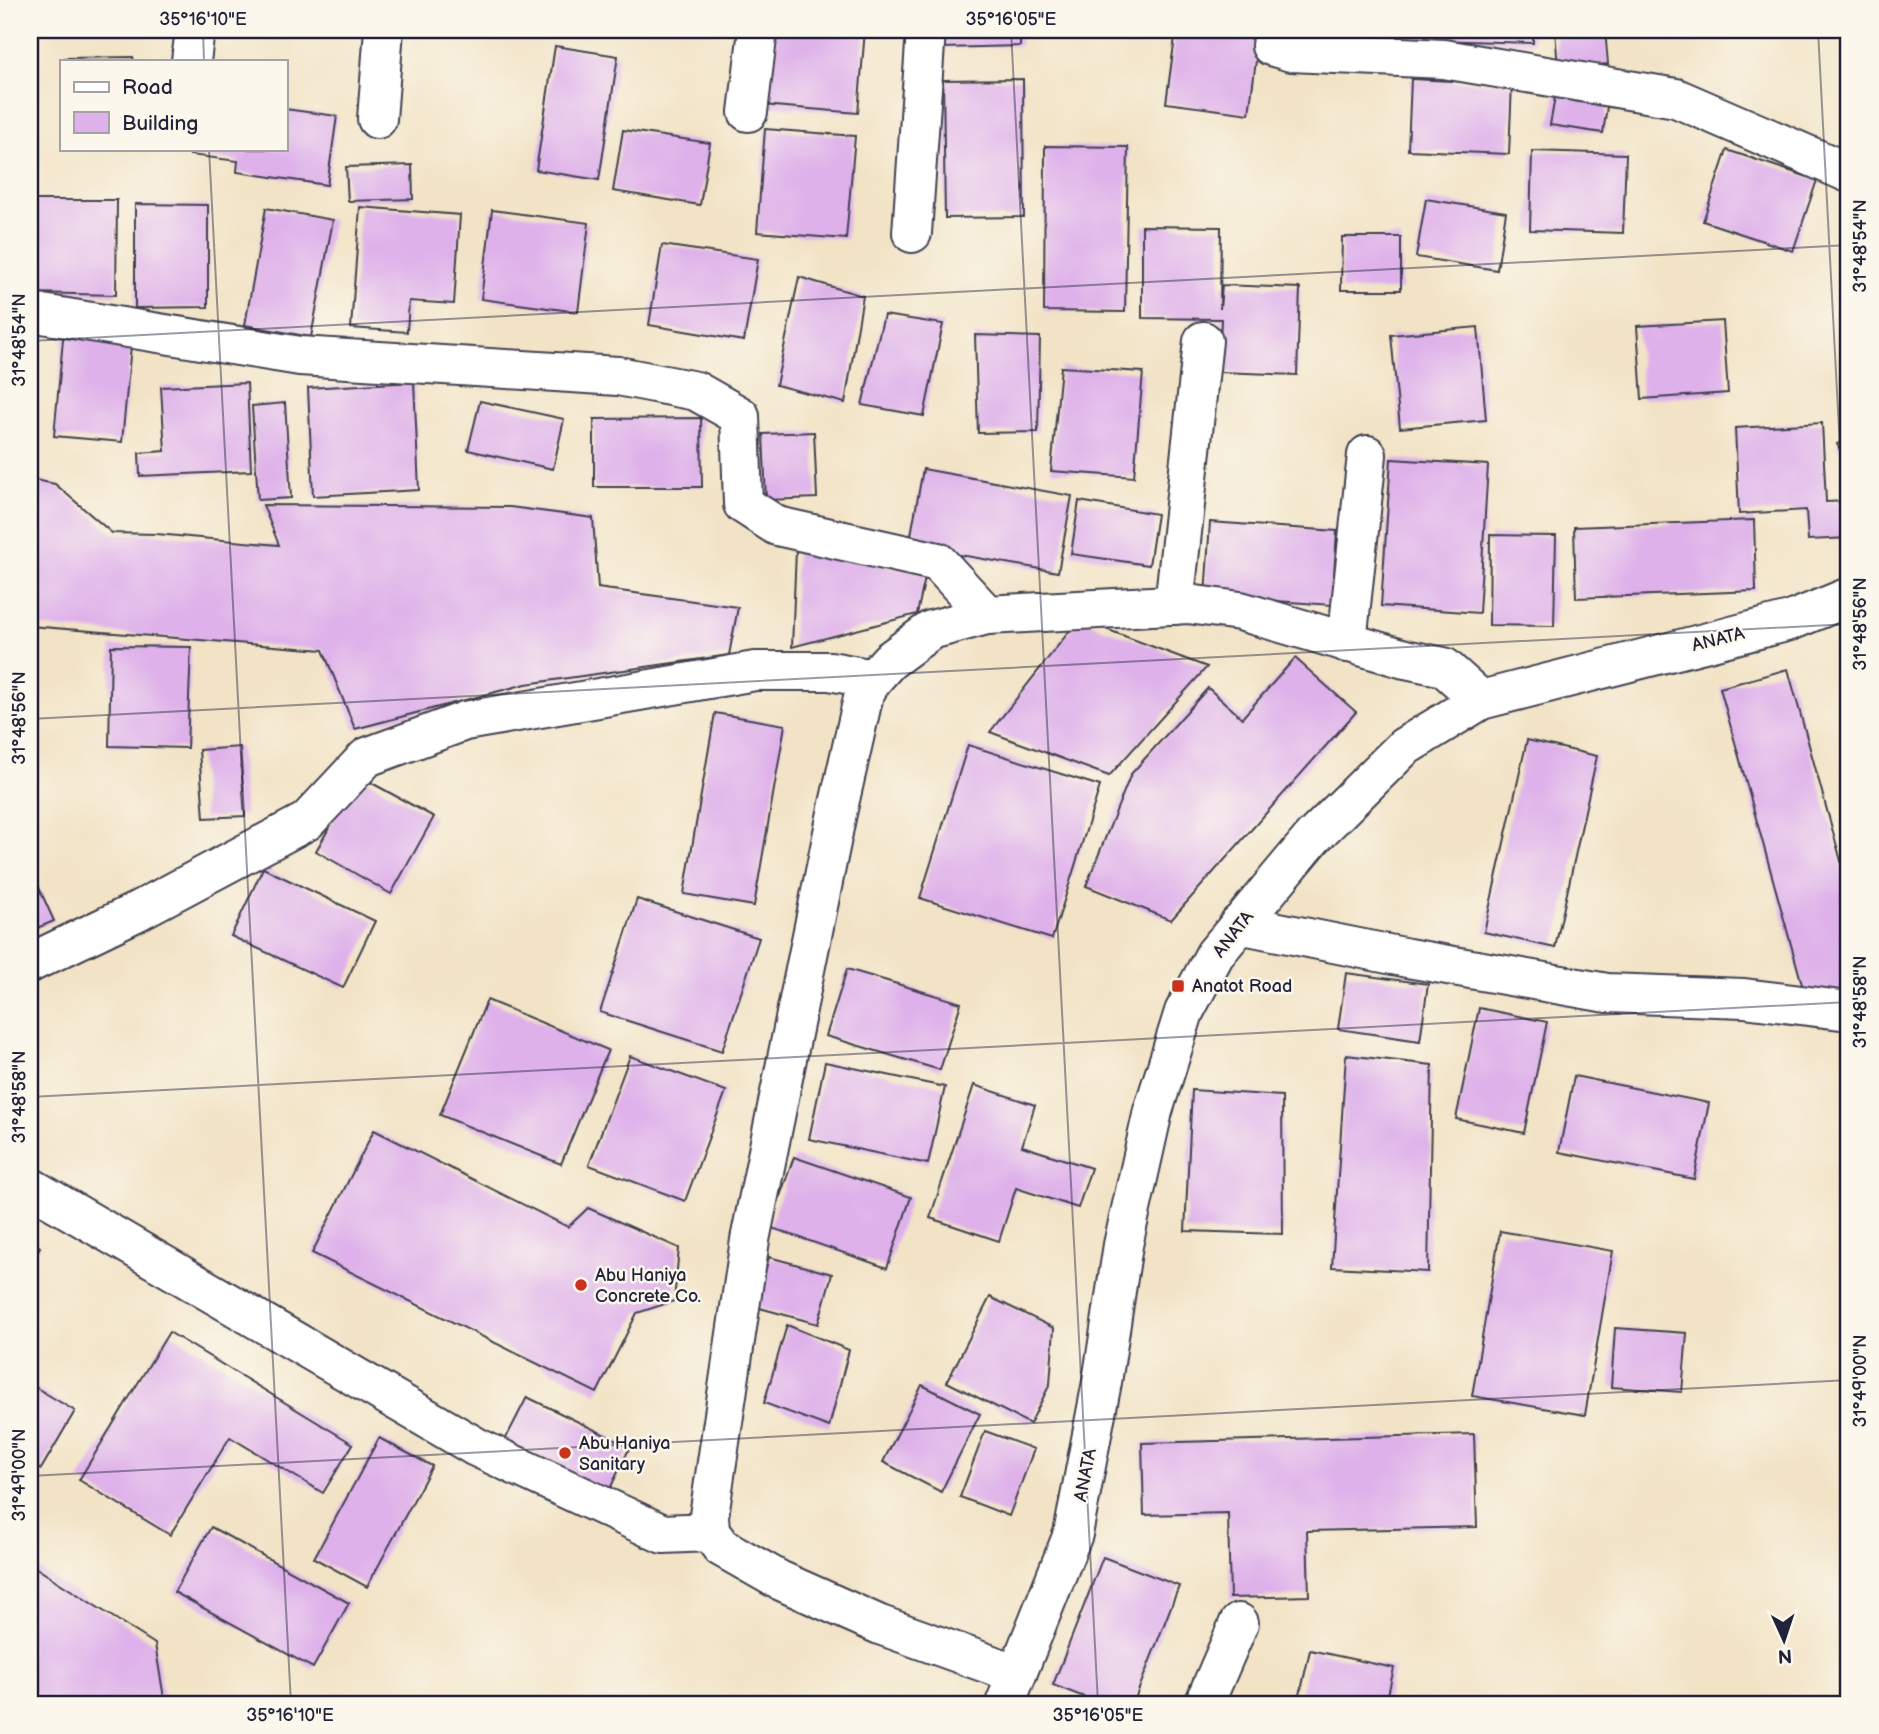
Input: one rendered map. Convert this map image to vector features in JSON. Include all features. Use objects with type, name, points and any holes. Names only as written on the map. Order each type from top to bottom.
[{"type":"street","points":[[191,60],[195,30]]},
{"type":"street","points":[[377,119],[384,30]]},
{"type":"street","points":[[748,112],[758,30]]},
{"type":"street","points":[[912,233],[926,30]]},
{"type":"street","points":[[1273,30],[1271,46],[1291,52],[1444,59],[1676,98],[1849,173]]},
{"type":"street","points":[[30,312],[300,356],[618,376],[696,391],[740,416],[743,504],[777,526],[937,562],[987,615]]},
{"type":"street","points":[[1174,605],[1203,341]]},
{"type":"street","points":[[1347,643],[1367,455]]},
{"type":"street","name":"ANATA","points":[[1011,1689],[1073,1534],[1102,1382],[1123,1245],[1153,1111],[1184,1012],[1214,954],[1313,837],[1404,747],[1481,700],[1790,621],[1849,597]]},
{"type":"street","points":[[1011,1689],[880,1625],[779,1580],[721,1547],[710,1532],[709,1516],[750,1240],[864,694],[889,661],[931,630],[987,615],[1188,604],[1240,611],[1405,659],[1444,667],[1481,700]]},
{"type":"street","points":[[30,963],[136,912],[307,821],[367,757],[466,721],[755,671],[830,671],[873,679]]},
{"type":"street","points":[[1239,924],[1408,958],[1607,993],[1744,998],[1849,1012]]},
{"type":"street","points":[[30,1187],[476,1447],[663,1534],[710,1532]]},
{"type":"street","points":[[1204,1704],[1239,1623]]},
{"type":"building","points":[[768,30],[865,30],[858,113],[762,105]]},
{"type":"building","points":[[942,30],[1020,30],[1020,46],[942,48]]},
{"type":"building","points":[[1176,30],[1260,30],[1249,114],[1166,103]]},
{"type":"building","points":[[1291,30],[1377,30],[1375,45],[1291,35]]},
{"type":"building","points":[[1399,30],[1533,30],[1533,43],[1399,39]]},
{"type":"building","points":[[1555,30],[1605,30],[1608,64],[1558,68]]},
{"type":"building","points":[[555,46],[618,56],[599,180],[536,170]]},
{"type":"building","points":[[133,57],[134,60],[65,60]]},
{"type":"building","points":[[1023,79],[1024,217],[945,218],[943,80]]},
{"type":"building","points":[[1411,79],[1512,84],[1509,154],[1408,150]]},
{"type":"building","points":[[1556,92],[1608,100],[1603,133],[1550,125]]},
{"type":"building","points":[[287,109],[337,116],[327,185],[237,172],[238,161],[190,155],[191,150],[287,150]]},
{"type":"building","points":[[765,129],[855,136],[846,239],[757,232]]},
{"type":"building","points":[[623,130],[710,143],[700,205],[613,191]]},
{"type":"building","points":[[1045,146],[1128,147],[1125,312],[1044,311]]},
{"type":"building","points":[[1727,150],[1817,180],[1793,251],[1703,221]]},
{"type":"building","points":[[1532,151],[1626,154],[1623,233],[1530,230]]},
{"type":"building","points":[[412,165],[413,199],[348,201],[346,167]]},
{"type":"building","points":[[1426,199],[1506,212],[1497,270],[1416,257]]},
{"type":"building","points":[[33,200],[117,200],[116,295],[32,293]]},
{"type":"building","points":[[135,204],[208,205],[208,307],[135,308]]},
{"type":"building","points":[[360,207],[460,215],[454,304],[409,301],[407,332],[351,328]]},
{"type":"building","points":[[266,208],[333,220],[311,337],[245,325]]},
{"type":"building","points":[[492,210],[589,223],[578,312],[481,299]]},
{"type":"building","points":[[1142,226],[1221,227],[1220,309],[1222,285],[1300,288],[1297,375],[1219,372],[1221,319],[1142,318]]},
{"type":"building","points":[[1342,237],[1401,237],[1401,290],[1341,290]]},
{"type":"building","points":[[662,245],[758,259],[744,341],[649,325]]},
{"type":"building","points":[[799,277],[863,296],[845,403],[776,385]]},
{"type":"building","points":[[884,315],[943,324],[924,416],[862,405]]},
{"type":"building","points":[[30,318],[38,319],[31,376],[30,375]]},
{"type":"building","points":[[1723,321],[1728,393],[1642,399],[1637,326]]},
{"type":"building","points":[[1478,327],[1486,420],[1400,428],[1391,335]]},
{"type":"building","points":[[64,329],[132,335],[122,442],[54,436]]},
{"type":"building","points":[[975,335],[1040,337],[1038,432],[978,433]]},
{"type":"building","points":[[1061,367],[1143,372],[1134,477],[1051,471]]},
{"type":"building","points":[[414,382],[419,490],[313,496],[308,388]]},
{"type":"building","points":[[247,383],[251,471],[140,476],[139,453],[165,451],[161,387]]},
{"type":"building","points":[[480,401],[564,419],[553,469],[468,450]]},
{"type":"building","points":[[285,403],[291,498],[258,500],[252,406]]},
{"type":"building","points":[[701,418],[702,487],[594,487],[594,419]]},
{"type":"building","points":[[1822,423],[1826,502],[1849,501],[1849,538],[1808,540],[1806,510],[1739,514],[1735,428]]},
{"type":"building","points":[[814,432],[817,498],[766,500],[763,434]]},
{"type":"building","points":[[1849,438],[1849,467],[1837,444]]},
{"type":"building","points":[[1391,459],[1488,465],[1479,613],[1381,606]]},
{"type":"building","points":[[923,469],[1072,496],[1058,572],[909,546]]},
{"type":"building","points":[[30,479],[55,484],[112,533],[156,534],[279,545],[263,505],[510,507],[593,518],[598,588],[738,607],[729,655],[526,684],[355,729],[323,650],[30,626]]},
{"type":"building","points":[[1079,501],[1157,514],[1149,565],[1071,554]]},
{"type":"building","points":[[1754,520],[1756,591],[1576,598],[1574,527]]},
{"type":"building","points":[[1210,522],[1337,531],[1332,605],[1205,596]]},
{"type":"building","points":[[1490,535],[1556,536],[1554,626],[1489,625]]},
{"type":"building","points":[[796,550],[926,573],[917,614],[792,647]]},
{"type":"building","points":[[1079,619],[1207,667],[1109,776],[990,732]]},
{"type":"building","points":[[111,646],[191,647],[187,748],[109,746]]},
{"type":"building","points":[[1295,658],[1356,712],[1171,920],[1086,886],[1131,774],[1208,688],[1242,718]]},
{"type":"building","points":[[1788,669],[1849,890],[1849,994],[1808,1006],[1720,688]]},
{"type":"building","points":[[715,713],[785,725],[754,906],[684,894]]},
{"type":"building","points":[[1527,740],[1597,756],[1555,948],[1484,932]]},
{"type":"building","points":[[968,745],[1100,786],[1052,939],[920,898]]},
{"type":"building","points":[[240,747],[245,816],[204,818],[199,750]]},
{"type":"building","points":[[359,776],[434,817],[391,894],[316,851]]},
{"type":"building","points":[[30,868],[54,921],[30,931]]},
{"type":"building","points":[[263,868],[375,921],[343,988],[231,936]]},
{"type":"building","points":[[637,899],[759,938],[722,1051],[600,1012]]},
{"type":"building","points":[[847,969],[961,1003],[940,1070],[826,1036]]},
{"type":"building","points":[[1346,973],[1428,984],[1420,1041],[1338,1029]]},
{"type":"building","points":[[487,1000],[608,1050],[561,1164],[440,1115]]},
{"type":"building","points":[[1479,1008],[1547,1022],[1524,1133],[1456,1119]]},
{"type":"building","points":[[1346,1055],[1432,1065],[1428,1272],[1332,1267]]},
{"type":"building","points":[[630,1056],[726,1091],[685,1201],[589,1165]]},
{"type":"building","points":[[825,1062],[945,1087],[928,1164],[809,1139]]},
{"type":"building","points":[[1574,1076],[1709,1103],[1694,1179],[1559,1152]]},
{"type":"building","points":[[974,1085],[1035,1105],[1022,1146],[1091,1168],[1078,1208],[1016,1188],[999,1241],[930,1218]]},
{"type":"building","points":[[1192,1090],[1282,1096],[1283,1234],[1185,1231]]},
{"type":"building","points":[[374,1130],[568,1227],[588,1208],[679,1248],[674,1301],[637,1313],[597,1393],[312,1253]]},
{"type":"building","points":[[794,1157],[911,1197],[887,1268],[769,1227]]},
{"type":"building","points":[[1500,1231],[1613,1251],[1585,1415],[1472,1396]]},
{"type":"building","points":[[30,1240],[40,1247],[30,1263]]},
{"type":"building","points":[[769,1257],[832,1274],[818,1324],[756,1307]]},
{"type":"building","points":[[990,1297],[1054,1328],[1050,1384],[1030,1424],[947,1382]]},
{"type":"building","points":[[787,1325],[849,1350],[829,1427],[764,1403]]},
{"type":"building","points":[[1615,1328],[1687,1333],[1682,1392],[1611,1387]]},
{"type":"building","points":[[169,1332],[353,1444],[323,1493],[230,1437],[170,1535],[79,1480]]},
{"type":"building","points":[[30,1384],[75,1411],[41,1469],[30,1462]]},
{"type":"building","points":[[922,1385],[980,1414],[941,1492],[883,1462]]},
{"type":"building","points":[[527,1397],[630,1447],[607,1495],[503,1444]]},
{"type":"building","points":[[985,1431],[1034,1449],[1009,1516],[960,1497]]},
{"type":"building","points":[[1474,1434],[1477,1527],[1307,1531],[1309,1596],[1230,1598],[1228,1513],[1144,1515],[1142,1443]]},
{"type":"building","points":[[379,1438],[432,1466],[367,1587],[314,1558]]},
{"type":"building","points":[[211,1527],[349,1603],[313,1668],[174,1592]]},
{"type":"building","points":[[1103,1557],[1179,1586],[1133,1704],[1102,1704],[1053,1685]]},
{"type":"building","points":[[30,1564],[155,1644],[165,1704],[30,1704]]},
{"type":"building","points":[[1310,1650],[1394,1668],[1386,1704],[1298,1704]]},
{"type":"place","name":"Anatot Road","points":[[1178,986]]},
{"type":"place","name":"Abu Haniya Concrete Co.","points":[[581,1285]]},
{"type":"place","name":"Abu Haniya Sanitary","points":[[565,1453]]}]
